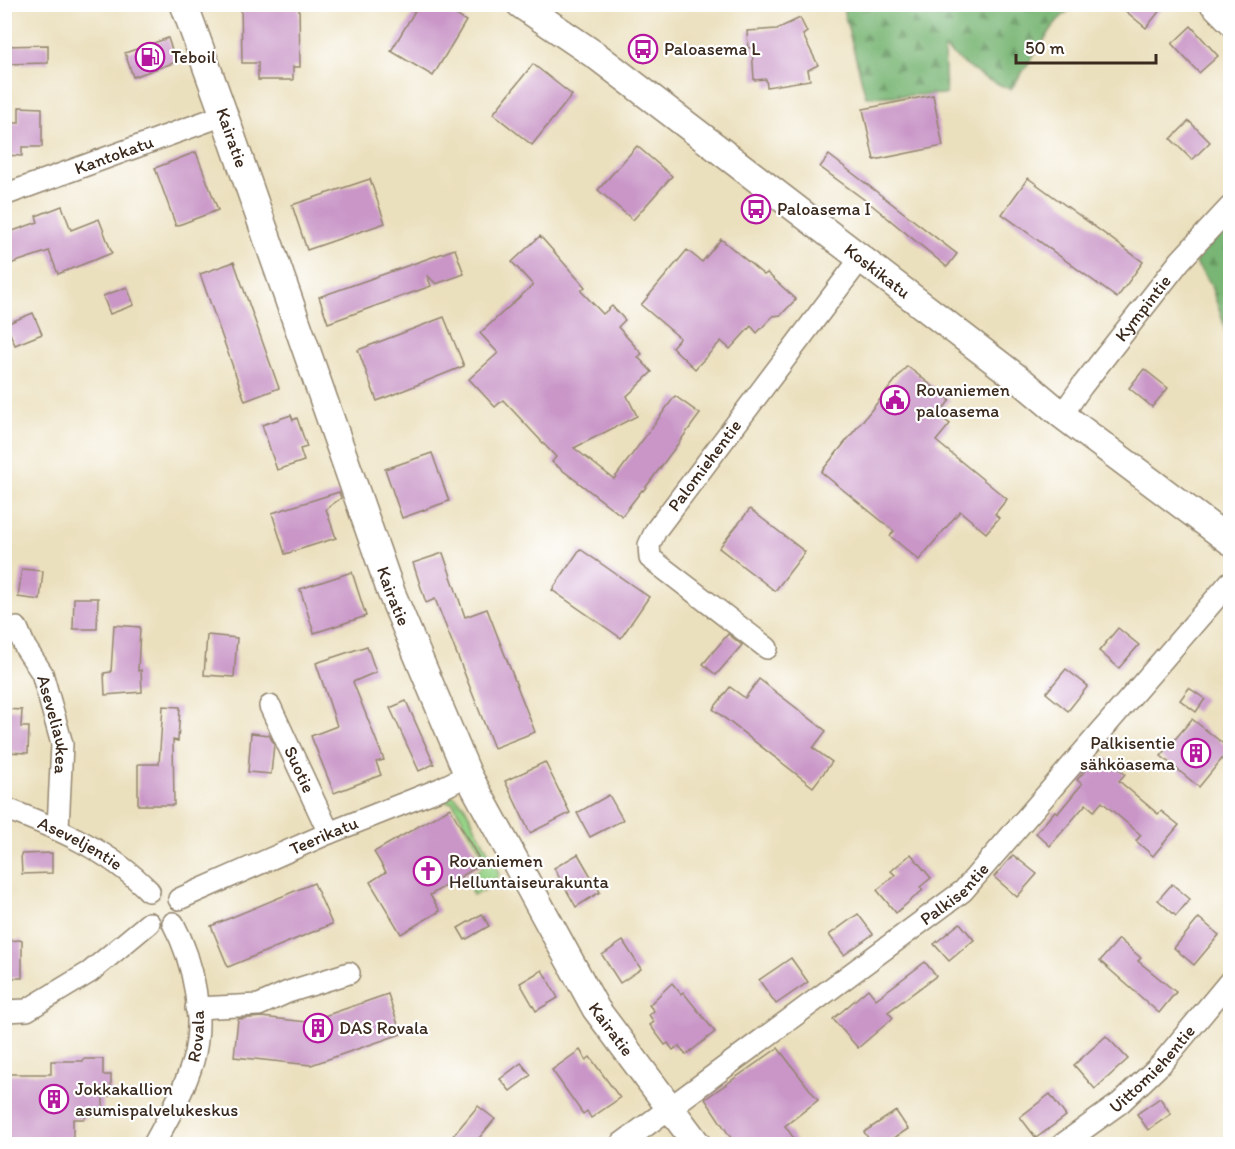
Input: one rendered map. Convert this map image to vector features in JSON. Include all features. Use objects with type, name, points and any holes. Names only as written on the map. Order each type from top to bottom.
[{"type":"main road","name":"Kairatie","points":[[184,4],[391,592],[468,776],[596,1009],[697,1144]]},
{"type":"main road","name":"Koskikatu","points":[[520,4],[598,57],[1025,384],[1062,415],[1230,541]]},
{"type":"street","points":[[1210,4],[1230,24]]},
{"type":"street","name":"Kantokatu","points":[[4,195],[224,115]]},
{"type":"street","name":"Kympintie","points":[[1062,415],[1180,261],[1230,207]]},
{"type":"street","name":"Palomiehentie","points":[[767,648],[650,558],[649,545],[656,530],[861,258]]},
{"type":"street","name":"Palkisentie","points":[[621,1144],[963,891],[1230,582]]},
{"type":"street","name":"Aseveliaukea","points":[[17,628],[25,647],[42,673],[62,744],[58,828]]},
{"type":"street","name":"Suotie","points":[[270,706],[329,833]]},
{"type":"street","name":"Teerikatu","points":[[179,899],[329,833],[468,776]]},
{"type":"street","name":"Aseveljentie","points":[[4,808],[58,828],[108,857],[149,891]]},
{"type":"street","points":[[154,888],[166,888],[176,894],[179,899],[181,909],[173,923],[161,927],[145,919],[141,908],[142,901],[154,888]]},
{"type":"street","points":[[4,1011],[27,1010],[90,972],[149,923]]},
{"type":"street","name":"Rovala","points":[[154,1144],[184,1087],[193,1059],[198,1022],[193,982],[182,940],[173,923]]},
{"type":"street","points":[[196,1008],[259,1005],[349,973]]},
{"type":"street","name":"Uittomiehentie","points":[[1063,1144],[1120,1103],[1161,1064],[1230,981]]},
{"type":"green space","points":[[842,4],[1075,5],[1057,21],[1011,89],[983,77],[944,48],[946,94],[866,97]]},
{"type":"green space","points":[[1230,222],[1230,357],[1224,324],[1210,283],[1195,262]]},
{"type":"green space","points":[[441,796],[454,796],[464,805],[499,875],[488,887],[473,895],[468,884],[487,861],[453,803],[443,801]]},
{"type":"building","points":[[241,4],[299,4],[300,67],[293,67],[293,80],[258,80],[258,63],[242,63]]},
{"type":"building","points":[[419,4],[438,4],[466,21],[433,76],[391,51]]},
{"type":"building","points":[[1117,4],[1165,4],[1146,28]]},
{"type":"building","points":[[800,18],[807,32],[803,35],[818,65],[808,70],[810,80],[767,87],[766,79],[754,80],[752,48],[748,48],[747,31],[777,29]]},
{"type":"building","points":[[1191,26],[1218,56],[1199,73],[1172,44]]},
{"type":"building","name":"Teboil","points":[[168,38],[176,62],[133,77],[125,53]]},
{"type":"building","points":[[48,45],[48,63],[4,64],[4,46]]},
{"type":"building","points":[[533,64],[572,95],[532,145],[493,114]]},
{"type":"building","points":[[933,95],[943,146],[874,160],[863,109]]},
{"type":"building","points":[[19,107],[42,108],[42,147],[22,147],[22,156],[4,155],[4,123],[19,123]]},
{"type":"building","points":[[1189,121],[1210,142],[1192,160],[1171,139]]},
{"type":"building","points":[[637,146],[672,176],[633,220],[598,190]]},
{"type":"building","points":[[196,152],[218,210],[176,226],[155,168]]},
{"type":"building","points":[[829,155],[957,254],[947,267],[873,206],[820,167]]},
{"type":"building","points":[[1028,178],[1143,262],[1117,298],[1002,214]]},
{"type":"building","points":[[370,179],[385,223],[307,250],[292,205]]},
{"type":"building","points":[[62,206],[71,230],[99,219],[112,253],[58,274],[49,251],[4,266],[4,234],[38,222],[36,216]]},
{"type":"building","points":[[540,236],[585,287],[581,291],[603,314],[612,306],[625,320],[618,327],[642,354],[638,357],[652,372],[627,396],[637,416],[574,448],[614,479],[675,396],[700,414],[622,516],[552,462],[556,457],[503,400],[495,407],[469,379],[498,353],[480,333],[533,285],[512,262]]},
{"type":"building","points":[[721,239],[764,275],[767,273],[796,299],[781,315],[773,316],[757,333],[751,326],[730,349],[721,341],[695,369],[672,347],[680,338],[641,305],[687,250],[702,262]]},
{"type":"building","points":[[455,249],[464,274],[436,284],[427,275],[431,286],[328,323],[319,297]]},
{"type":"building","points":[[234,262],[279,388],[245,401],[200,274]]},
{"type":"building","points":[[127,287],[134,305],[110,314],[103,296]]},
{"type":"building","points":[[33,313],[42,334],[15,345],[6,324]]},
{"type":"building","points":[[444,317],[464,366],[377,401],[358,350]]},
{"type":"building","points":[[907,366],[950,400],[938,415],[950,424],[936,441],[1007,499],[995,514],[999,518],[986,533],[960,511],[919,560],[890,536],[894,531],[821,472]]},
{"type":"building","points":[[1144,369],[1168,388],[1152,407],[1129,388]]},
{"type":"building","points":[[291,415],[293,420],[297,418],[307,447],[300,449],[304,461],[277,470],[262,425]]},
{"type":"building","points":[[432,453],[449,501],[402,518],[385,469]]},
{"type":"building","points":[[339,492],[341,498],[326,509],[336,538],[285,554],[272,513]]},
{"type":"building","points":[[750,509],[805,552],[775,591],[719,548]]},
{"type":"building","points":[[580,549],[649,597],[621,638],[552,590]]},
{"type":"building","points":[[443,553],[465,617],[487,609],[535,732],[494,748],[435,599],[426,603],[413,563]]},
{"type":"building","points":[[22,569],[43,571],[40,600],[18,597]]},
{"type":"building","points":[[352,572],[366,616],[314,633],[300,589]]},
{"type":"building","points":[[74,598],[98,598],[97,629],[73,629]]},
{"type":"building","points":[[114,625],[140,627],[138,671],[141,670],[142,692],[105,695],[104,673],[111,672]]},
{"type":"building","points":[[1118,628],[1139,645],[1119,668],[1099,651]]},
{"type":"building","points":[[728,634],[742,645],[716,675],[703,664]]},
{"type":"building","points":[[207,635],[237,638],[234,677],[204,675]]},
{"type":"building","points":[[367,646],[376,672],[353,682],[384,760],[376,762],[381,775],[334,793],[311,736],[337,726],[316,663]]},
{"type":"building","points":[[1066,669],[1088,686],[1068,711],[1046,693]]},
{"type":"building","points":[[759,679],[826,731],[813,748],[832,762],[813,787],[713,709],[730,687],[745,698]]},
{"type":"building","points":[[1189,688],[1205,699],[1196,712],[1180,700]]},
{"type":"building","points":[[406,701],[434,764],[419,771],[390,708]]},
{"type":"building","points":[[163,706],[180,707],[178,741],[173,740],[174,805],[138,805],[138,764],[159,764]]},
{"type":"building","points":[[4,709],[22,710],[21,727],[29,727],[28,753],[4,752]]},
{"type":"building","name":"Palkisentie sähköasema","points":[[1192,719],[1230,749],[1199,787],[1161,756]]},
{"type":"building","points":[[251,733],[269,735],[274,744],[271,774],[248,772]]},
{"type":"building","points":[[1105,757],[1125,774],[1119,781],[1158,814],[1161,811],[1179,825],[1153,856],[1136,841],[1141,835],[1102,802],[1094,811],[1086,804],[1050,846],[1036,833],[1055,811],[1058,813],[1082,784],[1077,780],[1094,760],[1099,764]]},
{"type":"building","points":[[545,762],[570,813],[530,833],[505,781]]},
{"type":"building","points":[[609,795],[623,820],[590,837],[577,813]]},
{"type":"building","name":"Rovaniemen Helluntaiseurakunta","points":[[450,808],[482,864],[430,895],[440,911],[401,934],[370,882],[386,872],[374,852]]},
{"type":"building","points":[[52,853],[52,873],[22,874],[21,854]]},
{"type":"building","points":[[578,854],[600,892],[576,907],[554,868]]},
{"type":"building","points":[[911,854],[931,878],[920,887],[923,890],[896,913],[877,890],[895,875],[891,871]]},
{"type":"building","points":[[1013,855],[1037,874],[1017,897],[994,877]]},
{"type":"building","points":[[314,883],[332,924],[228,967],[211,926]]},
{"type":"building","points":[[1172,884],[1190,899],[1176,916],[1158,900]]},
{"type":"building","points":[[482,914],[489,926],[465,940],[458,928]]},
{"type":"building","points":[[858,914],[873,934],[844,955],[829,935]]},
{"type":"building","points":[[1199,918],[1219,935],[1194,965],[1174,948]]},
{"type":"building","points":[[960,923],[974,940],[949,961],[934,944]]},
{"type":"building","points":[[1119,939],[1141,958],[1138,961],[1176,992],[1159,1013],[1100,961]]},
{"type":"building","points":[[22,940],[22,978],[4,978],[4,941]]},
{"type":"building","points":[[623,941],[641,969],[620,983],[602,955]]},
{"type":"building","points":[[791,958],[808,982],[776,1004],[759,980]]},
{"type":"building","points":[[925,962],[936,976],[888,1012],[893,1018],[858,1048],[833,1019],[868,989],[876,999]]},
{"type":"building","points":[[542,970],[558,998],[536,1011],[520,983]]},
{"type":"building","points":[[672,983],[681,994],[683,992],[715,1032],[686,1055],[679,1046],[673,1050],[668,1043],[665,1045],[650,1025],[654,1022],[649,1015],[654,1011],[649,1005]]},
{"type":"building","name":"DAS Rovala","points":[[388,994],[401,1034],[311,1065],[234,1057],[238,1019],[262,1017],[307,1022]]},
{"type":"building","points":[[1106,1036],[1128,1059],[1095,1089],[1074,1065]]},
{"type":"building","points":[[778,1048],[818,1100],[785,1126],[798,1144],[735,1144],[705,1099]]},
{"type":"building","points":[[580,1050],[586,1060],[590,1057],[620,1098],[591,1118],[587,1111],[583,1114],[552,1070]]},
{"type":"building","name":"Jokkakallion asumispalvelukeskus","points":[[83,1059],[103,1059],[103,1075],[111,1075],[111,1096],[103,1096],[103,1115],[85,1115],[85,1119],[73,1119],[73,1144],[4,1144],[4,1074],[51,1074],[51,1061],[83,1061]]},
{"type":"building","points":[[521,1063],[531,1075],[510,1091],[500,1079]]},
{"type":"building","points":[[1050,1094],[1066,1116],[1036,1138],[1020,1117]]},
{"type":"building","points":[[1160,1098],[1171,1114],[1148,1130],[1137,1114]]},
{"type":"building","points":[[478,1106],[495,1119],[474,1144],[446,1144]]},
{"type":"building","points":[[896,1111],[908,1129],[885,1144],[872,1144],[864,1132]]},
{"type":"place","name":"Paloasema L","points":[[643,49]]},
{"type":"place","name":"Teboil","points":[[150,57]]},
{"type":"place","name":"Paloasema I","points":[[756,209]]},
{"type":"place","name":"Rovaniemen paloasema","points":[[895,400]]},
{"type":"place","name":"Palkisentie sähköasema","points":[[1196,753]]},
{"type":"place","name":"Rovaniemen Helluntaiseurakunta","points":[[428,871]]},
{"type":"place","name":"DAS Rovala","points":[[318,1028]]},
{"type":"place","name":"Jokkakallion asumispalvelukeskus","points":[[54,1099]]}]
